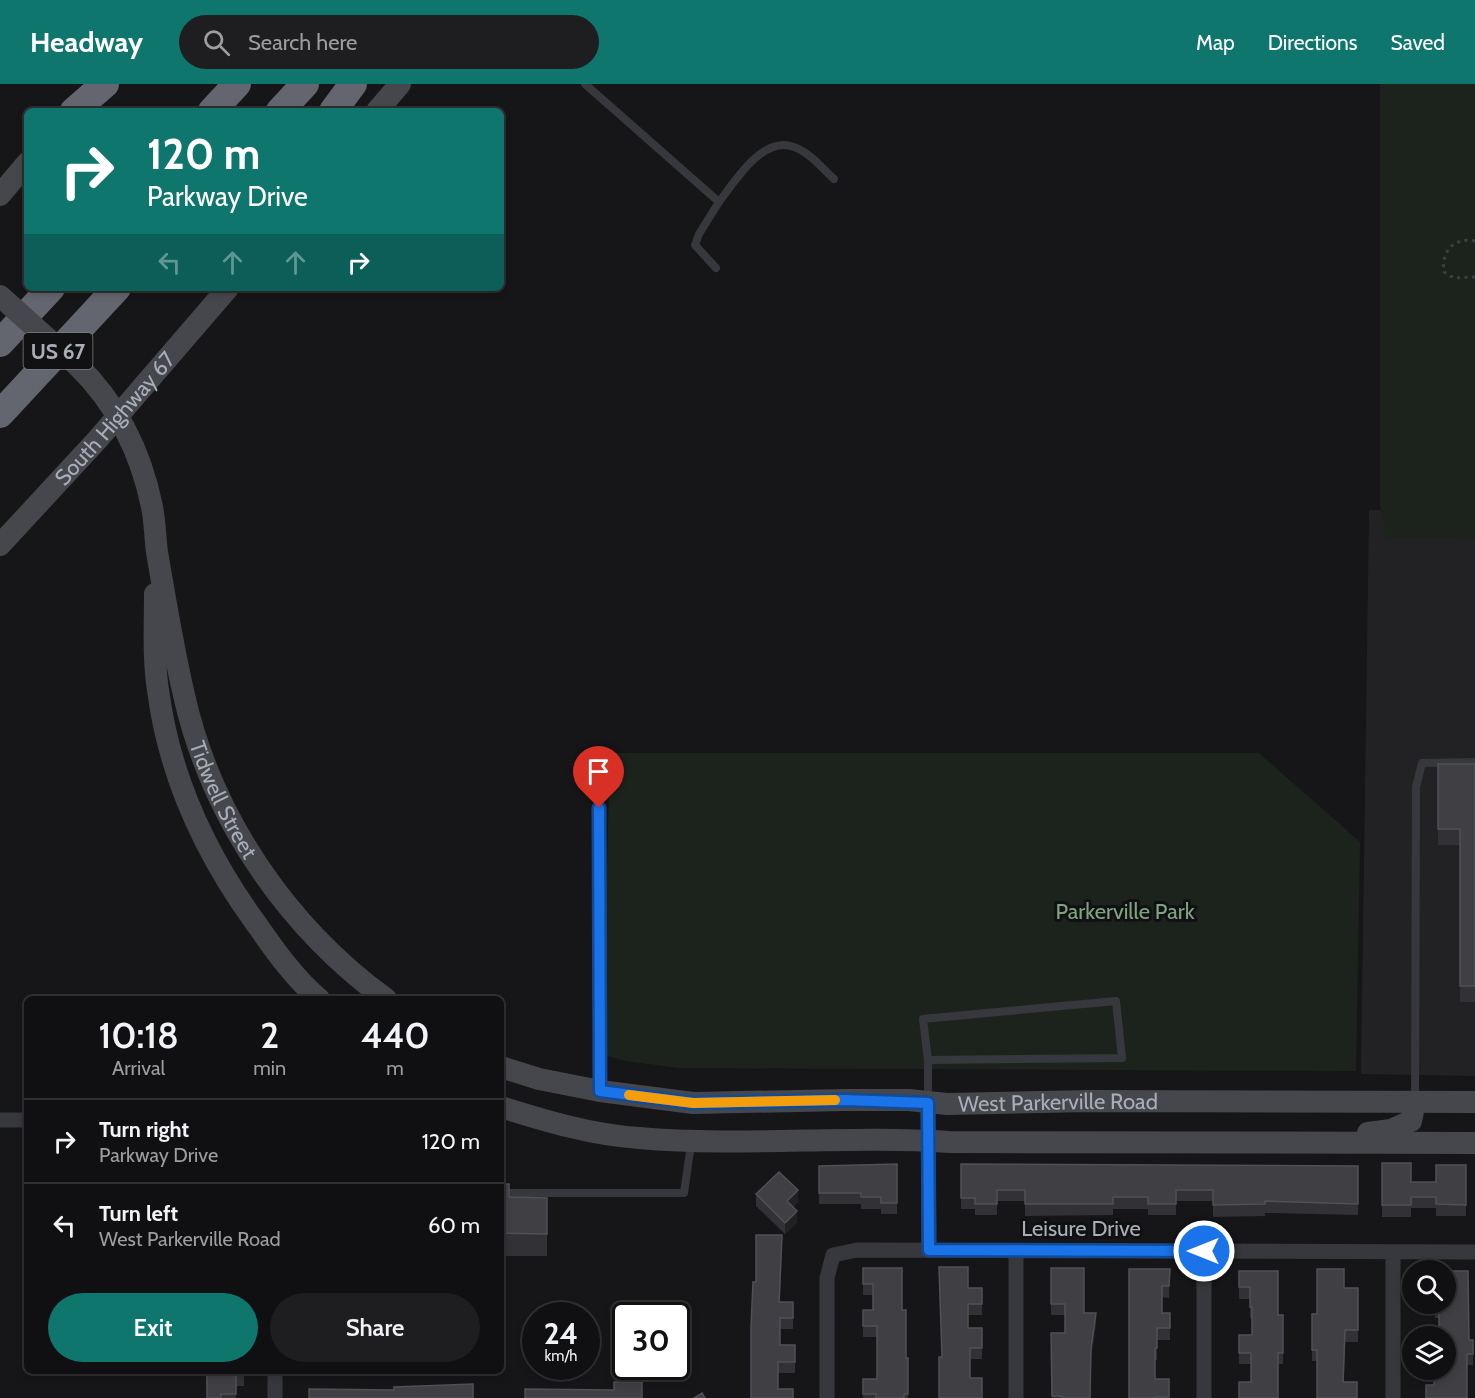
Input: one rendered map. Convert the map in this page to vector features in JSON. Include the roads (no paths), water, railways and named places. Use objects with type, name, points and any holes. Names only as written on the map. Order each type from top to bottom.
[{"type":"highway","points":[[77,108],[105,84]]},
{"type":"highway","points":[[215,108],[237,84]]},
{"type":"highway","points":[[283,108],[305,84]]},
{"type":"highway","points":[[335,108],[353,84]]},
{"type":"highway","name":"US 67","points":[[0,343],[48,291]]},
{"type":"highway","name":"US 67","points":[[0,414],[114,291]]},
{"type":"main road","points":[[75,108],[95,84]]},
{"type":"main road","points":[[380,108],[400,84]]},
{"type":"main road","points":[[0,195],[24,167]]},
{"type":"main road","name":"South Highway 67","points":[[0,545],[225,291]]},
{"type":"main road","name":"Tidwell Street","points":[[0,296],[98,385],[118,414],[139,456],[152,507],[157,551],[184,696],[198,742],[221,797],[270,885],[292,912],[358,978],[382,996]]},
{"type":"main road","name":"Tidwell Street","points":[[157,551],[154,653],[158,690],[176,771],[194,820],[235,895],[279,956],[316,996]]},
{"type":"main road","name":"West Parkerville Road","points":[[504,1068],[538,1079],[600,1091],[693,1103],[845,1100],[928,1103],[1475,1102]]},
{"type":"main road","points":[[1283,1143],[1391,1130],[1411,1121],[1415,1102]]},
{"type":"main road","points":[[691,1142],[693,1103]]},
{"type":"main road","name":"West Parkerville Road","points":[[504,1108],[579,1129],[637,1138],[691,1142],[928,1140],[1475,1143]]},
{"type":"street","points":[[928,1103],[929,1250]]},
{"type":"street","points":[[0,1120],[24,1120]]},
{"type":"street","name":"Leisure Drive","points":[[827,1398],[827,1278],[832,1255],[857,1250],[1475,1252]]},
{"type":"street","points":[[1016,1251],[1016,1398]]},
{"type":"street","points":[[1204,1251],[1204,1398]]},
{"type":"street","points":[[1393,1252],[1393,1398]]},
{"type":"street","points":[[275,1374],[275,1398]]},
{"type":"lane","points":[[585,84],[719,202]]},
{"type":"lane","points":[[716,268],[695,245],[699,234],[719,202],[767,148],[780,145],[793,146],[806,154],[834,179]]},
{"type":"lane","points":[[1415,1102],[1416,787],[1422,763],[1475,762]]},
{"type":"lane","points":[[599,808],[600,1091]]},
{"type":"lane","points":[[928,1060],[1122,1058],[1116,1001],[923,1019],[928,1060],[928,1103]]},
{"type":"lane","points":[[504,1192],[684,1193],[691,1142]]},
{"type":"park label","name":"Parkerville Park","points":[[1125,911]]}]
